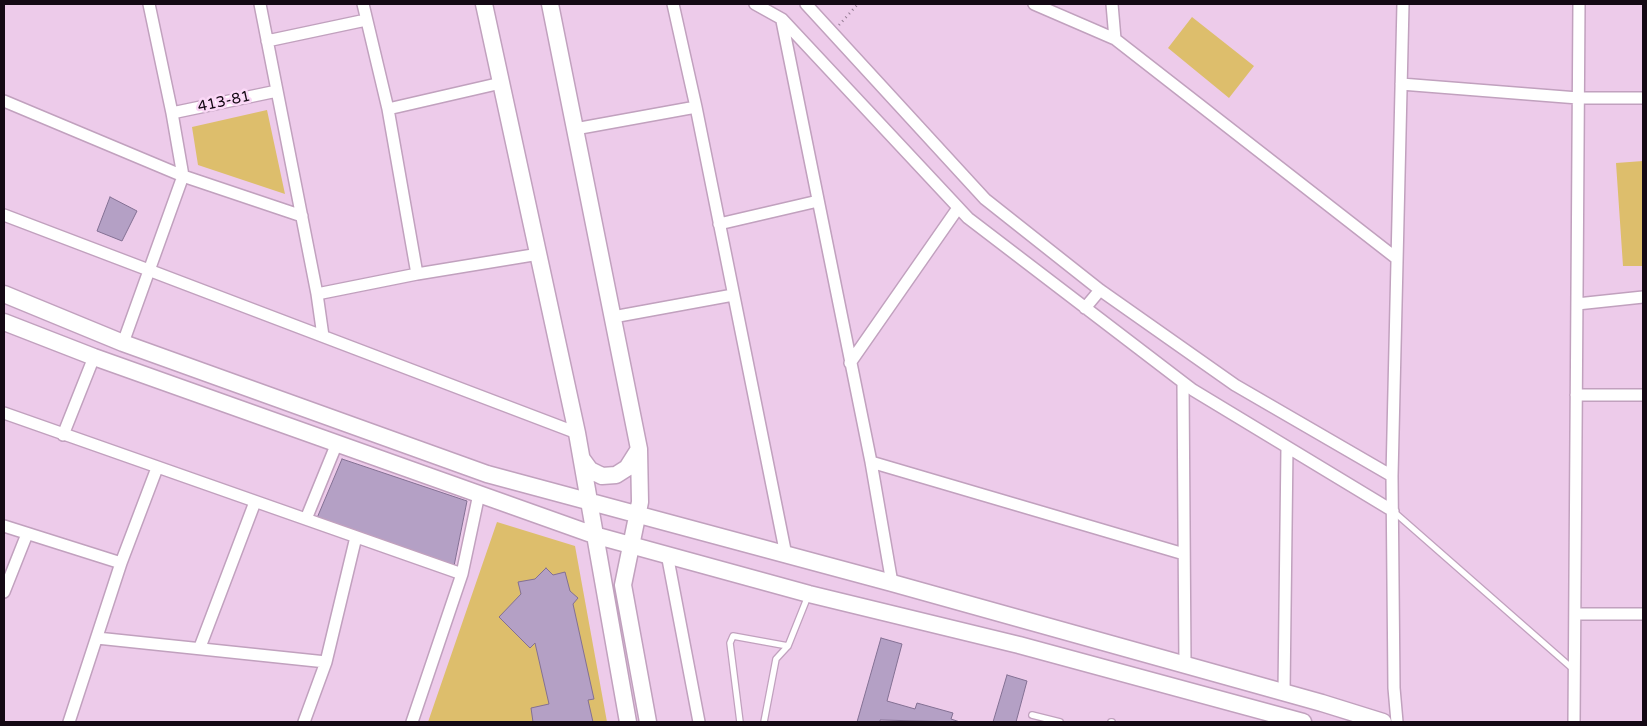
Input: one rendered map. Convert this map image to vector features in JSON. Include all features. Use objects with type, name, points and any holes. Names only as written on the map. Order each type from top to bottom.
[{"type":"main road","points":[[484,4],[577,433],[628,722]]},
{"type":"main road","points":[[550,4],[639,449],[642,488],[623,585],[648,722]]},
{"type":"main road","points":[[4,294],[123,343],[486,474],[892,583],[1284,692],[1383,722]]},
{"type":"main road","points":[[4,322],[94,357],[594,535],[809,594],[1019,645],[1303,722]]},
{"type":"main road","points":[[582,458],[590,470],[602,476],[616,475],[627,468],[639,449]]},
{"type":"street","points":[[123,343],[183,176],[149,4]]},
{"type":"street","points":[[260,4],[317,294],[323,336]]},
{"type":"street","points":[[364,4],[366,20],[388,109],[417,274]]},
{"type":"street","points":[[673,4],[696,108],[786,555]]},
{"type":"street","points":[[755,4],[782,19],[968,218],[1183,383],[1393,510]]},
{"type":"street","points":[[806,4],[834,32],[985,198],[1100,290],[1235,386],[1392,476]]},
{"type":"street","points":[[1034,4],[1115,39],[1396,258]]},
{"type":"street","points":[[1112,4],[1115,39]]},
{"type":"street","points":[[1397,722],[1394,688],[1392,476],[1403,4]]},
{"type":"street","points":[[1574,722],[1579,4]]},
{"type":"street","points":[[782,19],[871,462],[892,583]]},
{"type":"street","points":[[267,41],[366,20]]},
{"type":"street","points":[[388,109],[501,83]]},
{"type":"street","points":[[1401,84],[1578,98],[1643,98]]},
{"type":"street","name":"413-81","points":[[172,113],[277,91]]},
{"type":"street","points":[[4,101],[183,176],[302,216]]},
{"type":"street","points":[[575,129],[696,108]]},
{"type":"street","points":[[719,224],[818,201]]},
{"type":"street","points":[[850,363],[958,208]]},
{"type":"street","points":[[4,215],[577,433]]},
{"type":"street","points":[[317,294],[417,274],[539,254]]},
{"type":"street","points":[[1085,308],[1100,290]]},
{"type":"street","points":[[613,316],[733,295]]},
{"type":"street","points":[[1577,304],[1643,297]]},
{"type":"street","points":[[63,435],[94,357]]},
{"type":"street","points":[[1183,383],[1185,665]]},
{"type":"street","points":[[1576,395],[1643,395]]},
{"type":"street","points":[[4,413],[462,574]]},
{"type":"street","points":[[306,520],[336,443]]},
{"type":"street","points":[[1284,692],[1287,447]]},
{"type":"street","points":[[871,462],[1184,554]]},
{"type":"street","points":[[69,722],[121,563],[157,468]]},
{"type":"street","points":[[412,722],[462,574],[479,494]]},
{"type":"street","points":[[200,647],[255,502]]},
{"type":"street","points":[[4,526],[121,563]]},
{"type":"street","points":[[4,592],[27,534]]},
{"type":"street","points":[[304,722],[326,662],[356,537]]},
{"type":"street","points":[[667,554],[698,722]]},
{"type":"street","points":[[1575,614],[1643,614]]},
{"type":"street","points":[[97,638],[200,647],[326,662]]},
{"type":"lane","points":[[1393,510],[1575,670]]},
{"type":"lane","points":[[764,722],[776,659],[788,646],[809,594]]},
{"type":"lane","points":[[740,722],[730,643],[733,636],[788,646]]},
{"type":"lane","points":[[1032,715],[1060,722]]},
{"type":"path","points":[[834,32],[858,4]]},
{"type":"shaded area","points":[[1192,17],[1254,66],[1229,98],[1168,48]]},
{"type":"shaded area","points":[[267,110],[285,194],[198,165],[192,127]]},
{"type":"shaded area","points":[[1643,161],[1643,266],[1623,266],[1616,163]]},
{"type":"shaded area","points":[[497,522],[575,546],[607,722],[428,722]]},
{"type":"building","points":[[110,197],[137,211],[122,241],[97,231]]},
{"type":"building","points":[[342,459],[467,501],[454,566],[317,518]]},
{"type":"building","points":[[546,568],[553,575],[565,572],[570,591],[578,598],[573,604],[594,699],[588,700],[593,722],[533,722],[531,708],[549,704],[535,643],[530,648],[499,617],[521,594],[518,582],[535,579]]},
{"type":"building","points":[[881,638],[902,644],[887,701],[915,709],[917,703],[953,713],[951,719],[960,722],[880,720],[880,722],[857,722]]},
{"type":"building","points":[[1007,675],[1027,681],[1016,722],[993,722]]}]
